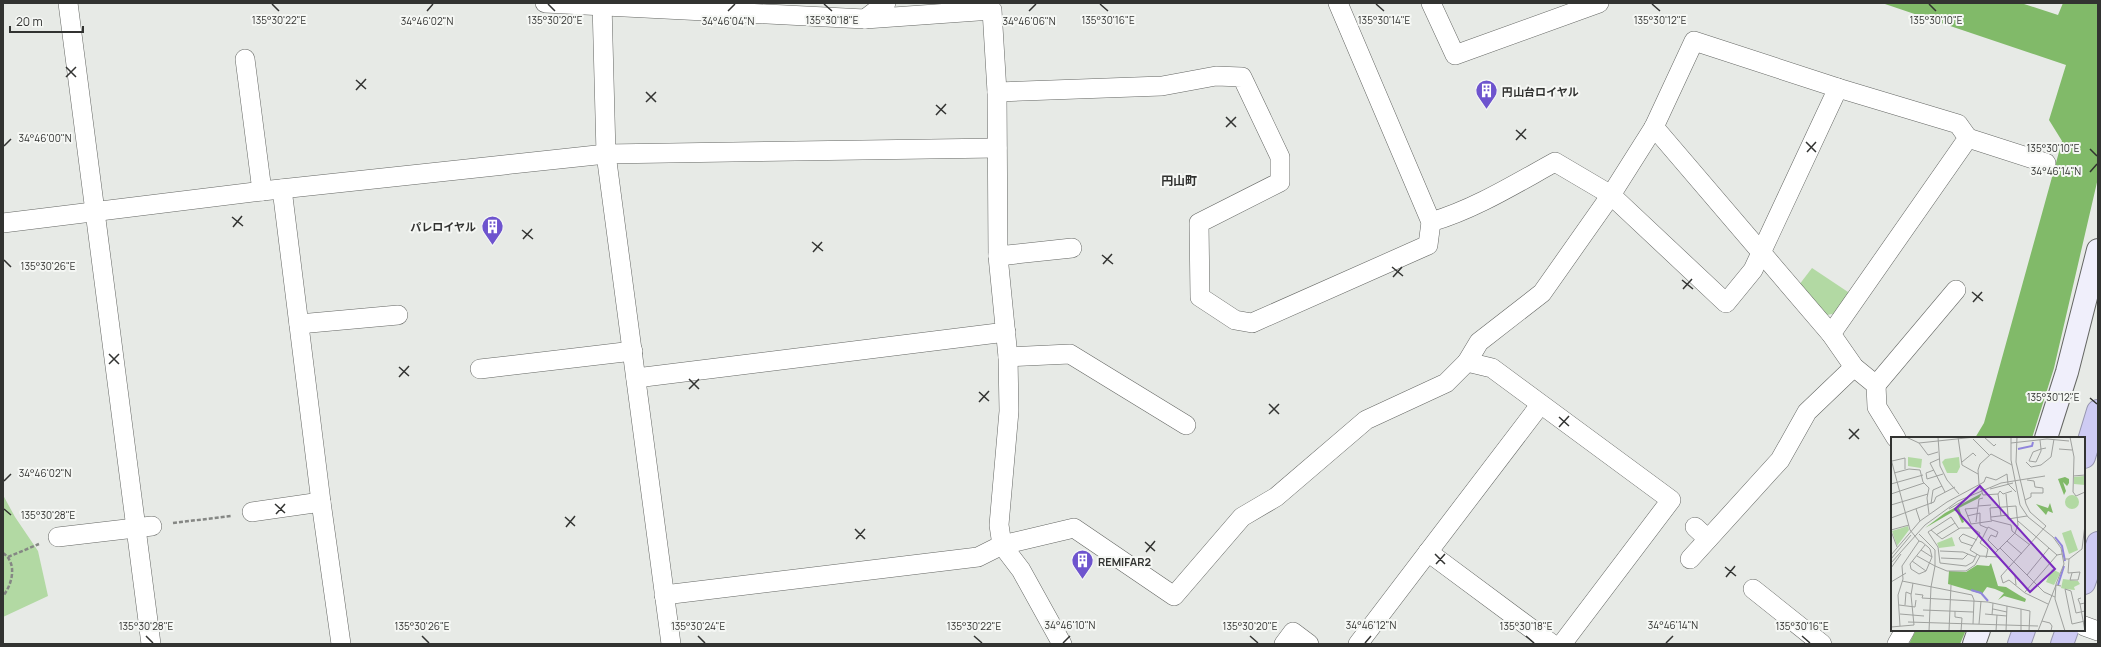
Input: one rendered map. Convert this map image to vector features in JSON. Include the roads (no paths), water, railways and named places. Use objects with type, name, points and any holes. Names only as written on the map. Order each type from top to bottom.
[{"type":"highway","points":[[2085,454],[2098,411]]},
{"type":"highway","points":[[2085,580],[2098,543]]},
{"type":"highway","points":[[2019,644],[2024,631]]},
{"type":"highway","points":[[2062,644],[2067,631]]},
{"type":"street","points":[[68,3],[94,212],[144,527],[151,644]]},
{"type":"street","points":[[545,3],[602,4],[865,19],[992,10],[997,92],[998,256],[1008,357],[1009,411],[999,525],[1002,545],[1021,570],[1062,644]]},
{"type":"street","points":[[865,19],[886,3]]},
{"type":"street","points":[[997,92],[1162,86],[1216,76],[1242,77],[1280,157],[1280,182],[1199,223],[1200,297],[1235,320],[1252,323],[1428,245],[1431,222],[1338,3]]},
{"type":"street","points":[[1431,3],[1455,55],[1599,3]]},
{"type":"street","points":[[602,4],[606,154],[671,644]]},
{"type":"street","points":[[664,595],[978,557],[1002,545],[1074,528],[1174,596],[1242,517],[1276,497],[1366,420],[1446,384],[1467,362],[1479,342],[1542,293],[1611,196],[1654,128],[1694,41],[1838,88],[1958,124],[1968,138],[2046,163]]},
{"type":"street","points":[[245,60],[262,191]]},
{"type":"street","points":[[1431,222],[1448,217],[1490,197],[1555,162],[1611,196],[1726,303],[1753,270],[1838,88]]},
{"type":"street","points":[[1654,128],[1831,334],[1854,367],[1876,385]]},
{"type":"street","points":[[1831,334],[1968,138]]},
{"type":"street","points":[[3,223],[262,191],[606,154],[997,148]]},
{"type":"street","points":[[282,189],[321,502],[341,644]]},
{"type":"street","points":[[998,256],[1072,248]]},
{"type":"street","points":[[2046,437],[2067,372],[2098,250]]},
{"type":"street","points":[[1895,437],[1877,407],[1876,385],[1956,290]]},
{"type":"street","points":[[299,324],[398,315]]},
{"type":"street","points":[[636,378],[1006,332]]},
{"type":"street","points":[[480,369],[633,351]]},
{"type":"street","points":[[1008,357],[1070,354],[1186,425]]},
{"type":"street","points":[[1467,362],[1492,368],[1540,405],[1671,500],[1562,644]]},
{"type":"street","points":[[1690,559],[1702,533],[1780,460],[1807,412],[1854,367]]},
{"type":"street","points":[[1358,644],[1540,405]]},
{"type":"street","points":[[243,514],[321,502]]},
{"type":"street","points":[[58,537],[144,527]]},
{"type":"street","points":[[1428,552],[1552,644]]},
{"type":"street","points":[[1753,589],[1822,644]]},
{"type":"street","points":[[2085,626],[2098,632]]},
{"type":"street","points":[[1897,644],[1904,631]]},
{"type":"street","points":[[1974,644],[1979,631]]},
{"type":"street","points":[[1284,644],[1293,632],[1309,644]]},
{"type":"place","name":"円山台ロイヤル","points":[[1487,110]]},
{"type":"place","name":"パレロイヤル","points":[[492,246]]},
{"type":"place","name":"REMIFAR2","points":[[1082,580]]},
{"type":"district","name":"円山町","points":[[1179,180]]}]
